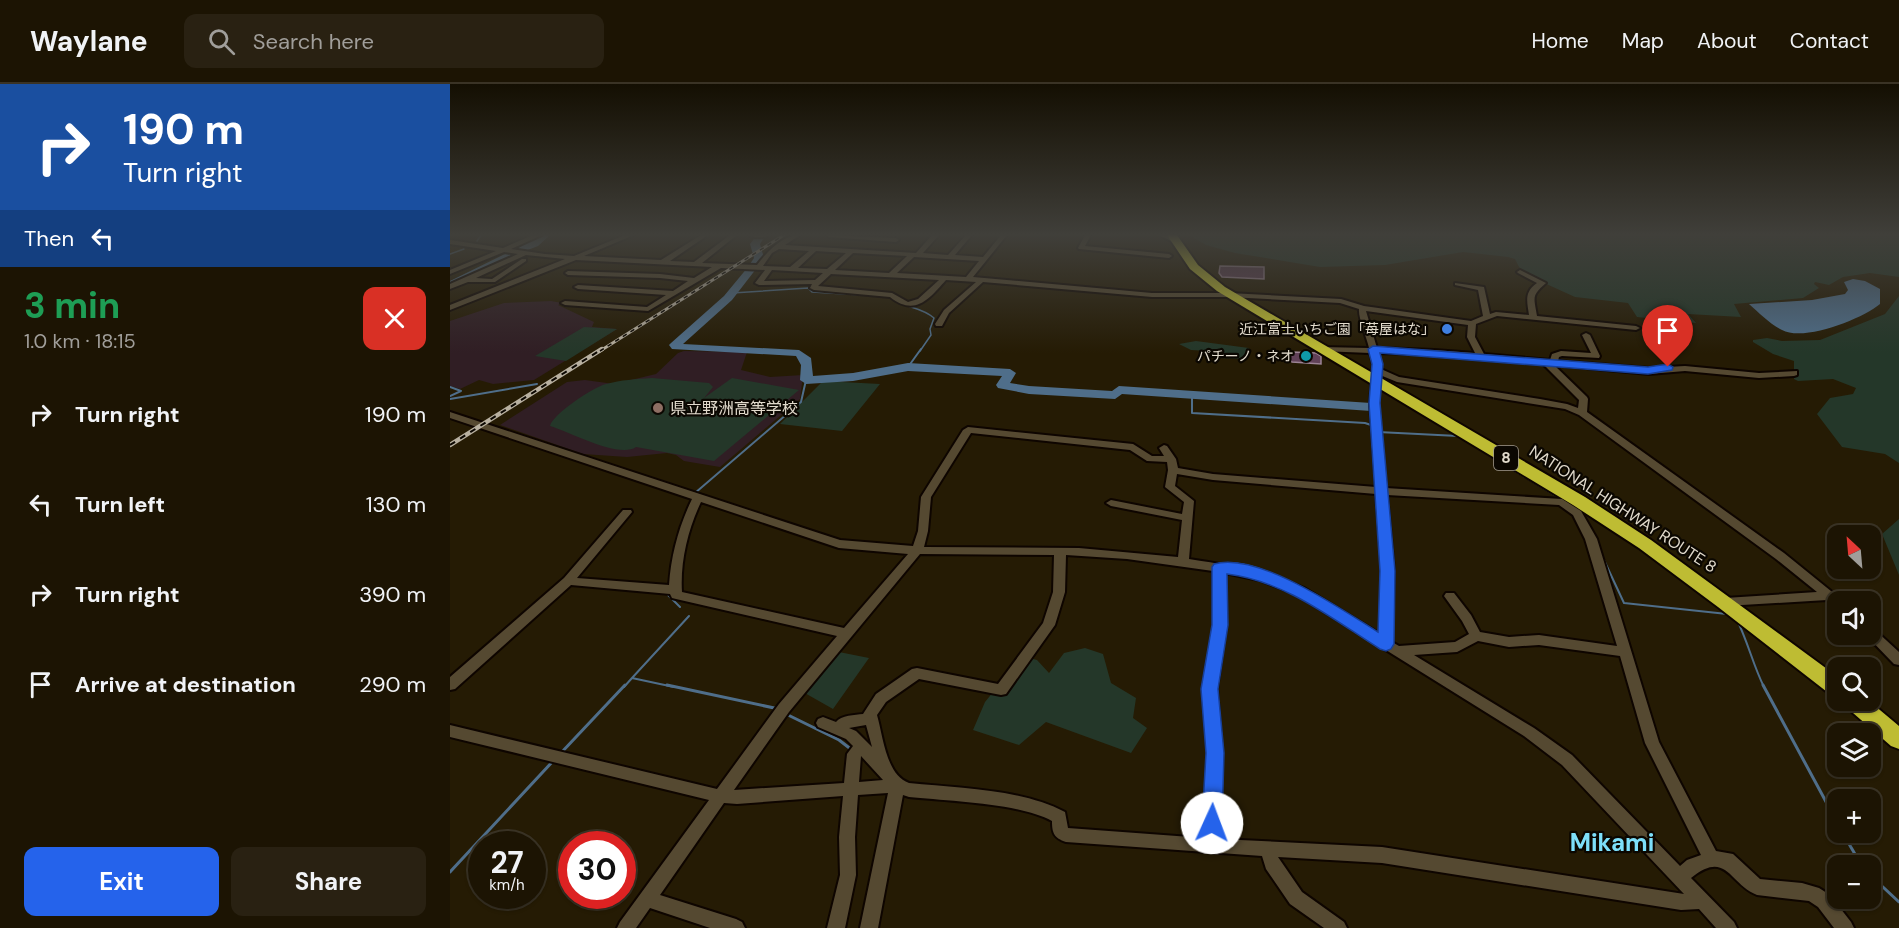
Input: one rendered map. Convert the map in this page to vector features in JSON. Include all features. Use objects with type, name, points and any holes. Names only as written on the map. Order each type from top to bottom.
[{"type":"highway","name":"NATIONAL HIGHWAY ROUTE 8","points":[[1203,274],[1229,295],[1321,349],[1376,376],[1579,501],[1645,544],[1827,681]]},
{"type":"highway","points":[[1865,711],[1899,739]]},
{"type":"street","points":[[450,287],[482,274]]},
{"type":"street","points":[[469,280],[493,281],[502,274]]},
{"type":"street","points":[[450,308],[532,274]]},
{"type":"street","points":[[596,274],[578,287],[565,303],[648,309],[705,274]]},
{"type":"street","points":[[609,274],[696,280]]},
{"type":"street","points":[[765,274],[759,283],[817,282]]},
{"type":"street","points":[[827,274],[814,286],[817,290],[892,294],[906,304],[924,300],[944,278]]},
{"type":"street","points":[[882,274],[981,280],[1152,296],[1229,295],[1341,302],[1363,308],[1472,323],[1487,316],[1533,317],[1636,328]]},
{"type":"street","points":[[968,279],[972,274]]},
{"type":"street","points":[[1525,274],[1542,283],[1533,289],[1530,297],[1533,317]]},
{"type":"street","points":[[613,307],[660,276]]},
{"type":"street","points":[[939,324],[946,313],[981,280]]},
{"type":"street","points":[[1457,284],[1480,289],[1487,316]]},
{"type":"street","points":[[578,287],[675,293]]},
{"type":"street","points":[[1363,308],[1362,313],[1373,349],[1376,376],[1375,406],[1388,571],[1391,648]]},
{"type":"street","points":[[1472,323],[1469,334],[1472,344],[1482,357]]},
{"type":"street","points":[[1550,362],[1561,353],[1596,356],[1586,335]]},
{"type":"street","points":[[1321,349],[1373,349],[1648,370],[1668,367],[1769,375],[1794,373]]},
{"type":"street","points":[[1550,362],[1584,399],[1582,413]]},
{"type":"street","points":[[1376,376],[1540,402],[1567,407],[1582,413],[1827,591]]},
{"type":"street","points":[[450,415],[822,540],[861,547],[917,550],[1060,551],[1126,555],[1247,571],[1279,580],[1529,732],[1567,760],[1728,928]]},
{"type":"street","points":[[626,928],[784,708],[917,550],[923,531],[926,497],[968,430],[1133,447],[1150,459],[1213,477],[1382,491],[1562,501],[1577,513],[1591,539],[1652,743],[1710,859]]},
{"type":"street","points":[[1164,448],[1172,465],[1170,487],[1189,501],[1183,562]]},
{"type":"street","points":[[698,497],[686,520],[676,595],[846,633]]},
{"type":"street","points":[[1111,503],[1187,518]]},
{"type":"street","points":[[450,685],[568,582],[627,513]]},
{"type":"street","points":[[885,772],[870,714],[874,705],[916,673],[1001,690],[1049,625],[1059,592],[1060,551]]},
{"type":"street","points":[[1211,846],[1215,753],[1210,689],[1220,625],[1219,567]]},
{"type":"street","points":[[568,582],[675,590]]},
{"type":"street","points":[[1725,602],[1827,595]]},
{"type":"street","points":[[1450,597],[1467,618],[1476,636]]},
{"type":"street","points":[[1391,648],[1457,647],[1476,636],[1509,642],[1539,640],[1626,652]]},
{"type":"street","points":[[1881,643],[1899,660]]},
{"type":"street","points":[[838,730],[843,723],[871,718]]},
{"type":"street","points":[[823,723],[850,735],[898,786],[909,790],[1010,802],[1054,812],[1060,817],[1060,831],[1066,835],[1211,846],[1382,855],[1681,902],[1703,901]]},
{"type":"street","points":[[450,731],[720,796],[737,797],[897,786],[870,928]]},
{"type":"street","points":[[836,928],[848,875],[847,837],[854,754],[862,747]]},
{"type":"street","points":[[1267,849],[1272,863],[1296,898],[1338,928]]},
{"type":"street","points":[[1680,876],[1693,866],[1710,859],[1727,860],[1757,887],[1814,894],[1824,901],[1845,928]]},
{"type":"street","points":[[647,899],[735,928]]},
{"type":"shaded area","points":[[551,301],[562,303],[558,305],[594,322],[592,327],[617,329],[534,380],[493,384],[479,380],[460,389],[450,386],[450,321],[504,303]]},
{"type":"shaded area","name":"県立野洲高等学校","points":[[684,351],[747,352],[741,370],[770,377],[803,375],[800,399],[720,467],[684,461],[676,455],[667,453],[627,457],[583,454],[500,425],[567,382],[585,380],[614,384],[656,374],[678,353]]},
{"type":"green space","points":[[1528,274],[1861,274],[1843,277],[1829,285],[1815,282],[1814,284],[1819,288],[1803,298],[1734,304],[1741,317],[1688,314],[1696,323],[1637,317],[1628,303],[1575,297]]},
{"type":"green space","points":[[1880,274],[1899,274],[1899,277]]},
{"type":"green space","points":[[1899,296],[1899,463],[1885,454],[1842,447],[1817,414],[1830,398],[1853,394],[1856,388],[1833,379],[1798,381],[1794,379],[1794,361],[1773,354],[1753,340],[1767,338],[1782,341],[1820,340],[1885,314]]},
{"type":"green space","points":[[584,327],[617,329],[566,361],[535,356]]},
{"type":"green space","points":[[1196,341],[1249,348],[1246,359],[1217,358],[1208,351],[1191,350],[1179,344]]},
{"type":"green space","name":"県立野洲高等学校","points":[[652,378],[709,383],[713,387],[704,398],[732,378],[799,390],[714,461],[636,447],[618,450],[550,426],[566,408],[600,386]]},
{"type":"green space","points":[[823,381],[880,384],[842,431],[780,424]]},
{"type":"green space","points":[[1899,519],[1899,575],[1882,534]]},
{"type":"green space","points":[[1085,648],[1103,654],[1111,683],[1136,698],[1133,718],[1147,728],[1131,753],[1046,722],[1019,745],[973,730],[985,702],[1022,656],[1037,660],[1049,673],[1064,653]]},
{"type":"green space","points":[[834,651],[869,658],[833,709],[803,692]]},
{"type":"water","points":[[1853,279],[1865,281],[1880,289],[1880,304],[1847,322],[1818,331],[1792,333],[1782,330],[1749,304],[1812,300],[1845,294],[1848,290],[1844,282]]},
{"type":"building","points":[[1220,274],[1264,274],[1264,279],[1222,277]]},
{"type":"building","name":"パチーノ・ネオ","points":[[1292,352],[1316,353],[1321,356],[1321,364],[1292,362],[1289,359]]},
{"type":"waterway","points":[[450,285],[471,274]]},
{"type":"waterway","points":[[747,274],[728,298],[675,345],[676,347],[799,353],[806,361],[806,380],[853,377],[908,367],[1010,373],[1002,385],[1029,390],[1115,395],[1119,390],[1371,407]]},
{"type":"waterway","points":[[732,293],[808,288],[812,292],[880,296]]},
{"type":"waterway","points":[[888,296],[934,318],[930,329],[931,335],[920,351]]},
{"type":"waterway","points":[[908,367],[921,349]]},
{"type":"waterway","points":[[695,493],[801,402],[806,380]]},
{"type":"waterway","points":[[450,399],[537,384]]},
{"type":"waterway","points":[[450,387],[461,391],[450,396]]},
{"type":"waterway","points":[[1192,395],[1192,413],[1365,423],[1371,425],[1372,431]]},
{"type":"waterway","points":[[1378,432],[1458,436],[1561,499]]},
{"type":"waterway","points":[[682,525],[692,498]]},
{"type":"waterway","points":[[1603,558],[1624,603],[1727,614]]},
{"type":"waterway","points":[[668,595],[680,607]]},
{"type":"waterway","points":[[632,678],[689,616]]},
{"type":"waterway","points":[[1737,620],[1764,686]]},
{"type":"waterway","points":[[624,687],[632,678]]},
{"type":"waterway","points":[[632,678],[674,687]]},
{"type":"waterway","points":[[560,754],[625,685]]},
{"type":"waterway","points":[[667,685],[779,709]]},
{"type":"waterway","points":[[1764,686],[1827,804]]},
{"type":"waterway","points":[[786,714],[839,740],[852,750]]},
{"type":"waterway","points":[[450,872],[554,760]]},
{"type":"waterway","points":[[1848,843],[1856,855]]},
{"type":"waterway","points":[[1881,885],[1899,902]]},
{"type":"railway","points":[[600,351],[722,274]]},
{"type":"railway","points":[[450,445],[602,349]]},
{"type":"place","name":"近江富士いちご園「苺屋はな」","points":[[1447,329]]},
{"type":"place","name":"パチーノ・ネオ","points":[[1306,356]]},
{"type":"place","name":"県立野洲高等学校","points":[[658,408]]},
{"type":"district","name":"Mikami","points":[[1612,842]]},
{"type":"route","points":[[1212,823],[1215,753],[1210,689],[1220,625],[1219,567],[1247,571],[1279,580],[1386,644],[1388,571],[1374,403],[1378,371],[1373,349],[1648,370],[1668,367]]}]
